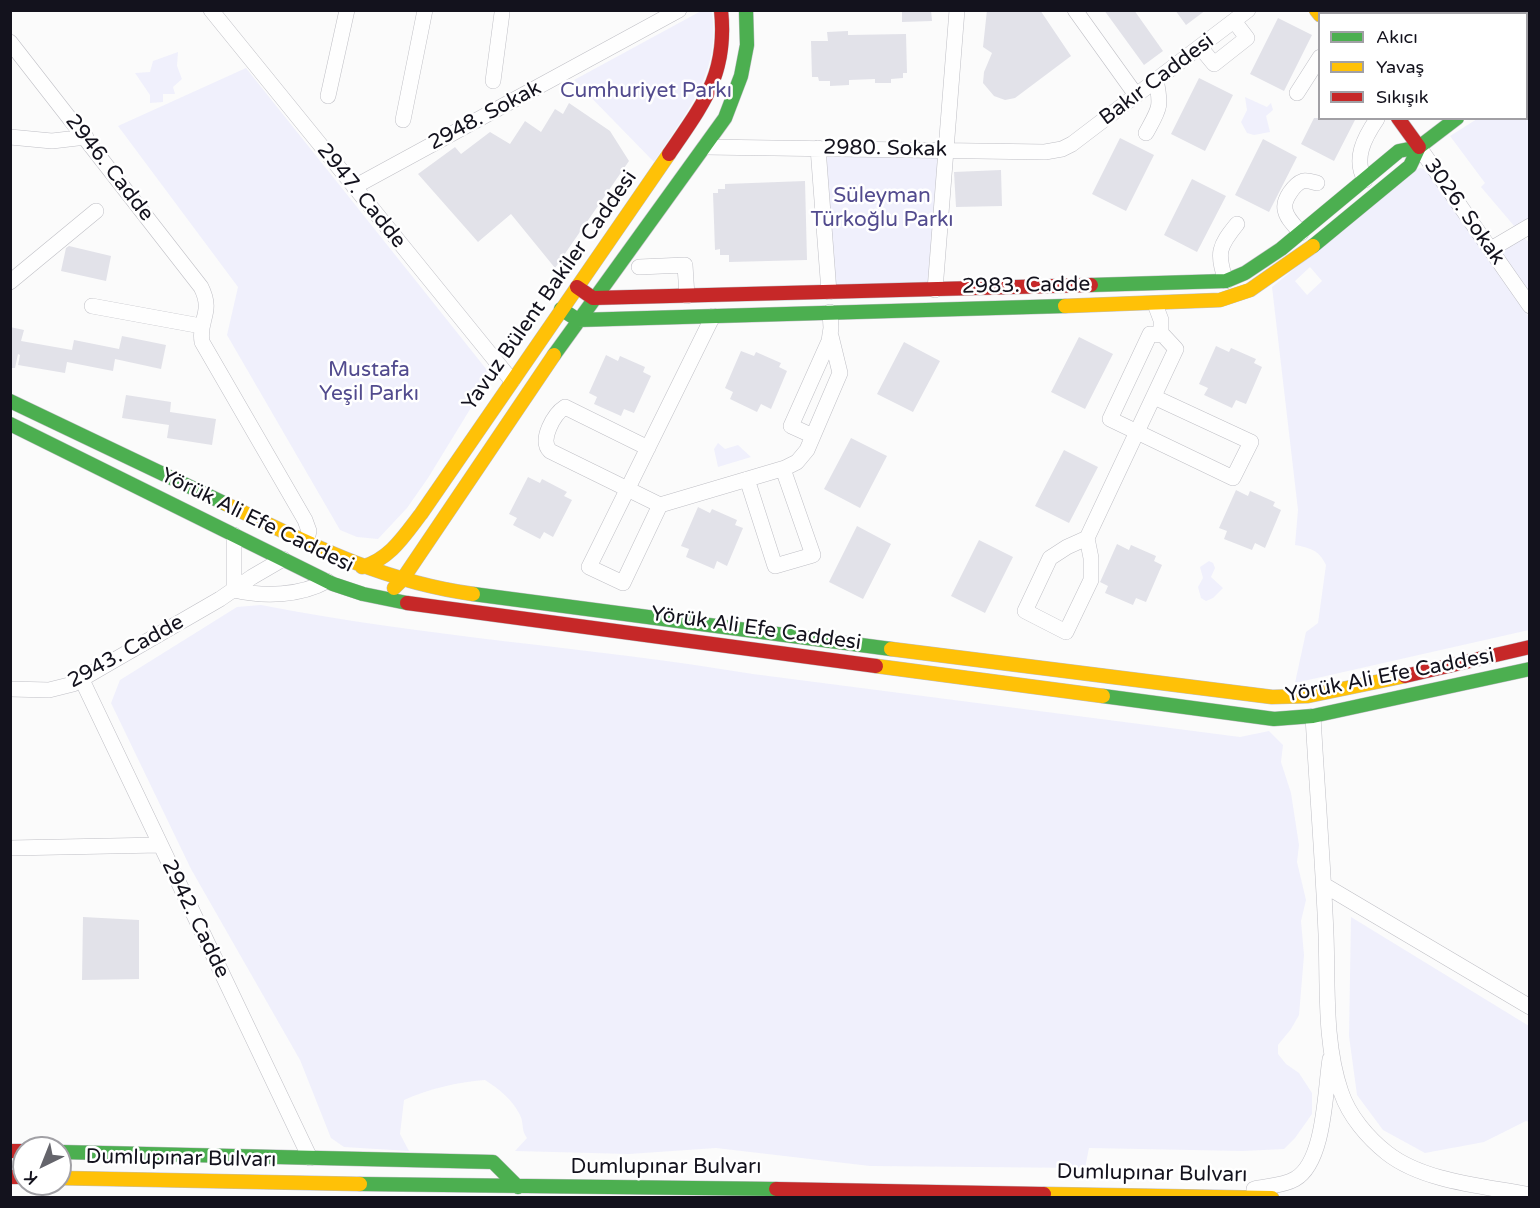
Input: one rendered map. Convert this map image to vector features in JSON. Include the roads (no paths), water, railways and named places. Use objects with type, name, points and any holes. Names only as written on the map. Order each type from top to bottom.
[{"type":"main road","name":"Yavuz Bülent Bakiler Caddesi","points":[[362,567],[371,565],[380,559],[404,535],[431,501],[684,133],[719,70],[723,48],[721,10]]},
{"type":"main road","name":"Yavuz Bülent Bakiler Caddesi","points":[[402,580],[593,298],[725,118],[739,86],[747,45],[746,10]]},
{"type":"main road","points":[[1399,120],[1419,147]]},
{"type":"main road","name":"2983. Cadde","points":[[593,298],[935,290],[1233,278],[1269,258],[1301,234],[1399,151],[1419,147],[1454,120]]},
{"type":"main road","name":"2983. Cadde","points":[[578,320],[1155,304],[1220,300],[1250,290],[1302,255],[1410,166],[1419,147]]},
{"type":"main road","points":[[1233,278],[1250,290]]},
{"type":"main road","points":[[577,287],[593,298]]},
{"type":"main road","points":[[829,292],[830,312]]},
{"type":"main road","points":[[561,309],[578,320]]},
{"type":"main road","points":[[512,381],[527,393]]},
{"type":"main road","name":"Yörük Ali Efe Caddesi","points":[[10,401],[306,543],[362,567],[402,580],[474,594],[1266,696],[1308,696],[1343,690],[1530,647]]},
{"type":"main road","name":"Yörük Ali Efe Caddesi","points":[[10,424],[327,581],[369,595],[405,603],[1287,719],[1312,717],[1530,669]]},
{"type":"main road","points":[[283,559],[306,543]]},
{"type":"main road","points":[[369,595],[387,593],[402,580]]},
{"type":"main road","points":[[1308,696],[1312,717]]},
{"type":"main road","points":[[72,1152],[493,1162],[518,1187]]},
{"type":"main road","name":"Dumlupınar Bulvarı","points":[[72,1178],[1272,1197]]},
{"type":"street","name":"2947. Cadde","points":[[211,10],[512,381]]},
{"type":"street","points":[[328,96],[347,10]]},
{"type":"street","points":[[403,120],[425,10]]},
{"type":"street","name":"2948. Sokak","points":[[354,187],[679,10]]},
{"type":"street","points":[[935,290],[957,10]]},
{"type":"street","points":[[1075,10],[1136,95]]},
{"type":"street","points":[[493,81],[499,11]]},
{"type":"street","points":[[1200,47],[1214,64],[1247,38],[1239,15]]},
{"type":"street","name":"Bakır Caddesi","points":[[1065,148],[1239,15]]},
{"type":"street","name":"2946. Cadde","points":[[10,42],[198,283],[205,296],[207,312],[201,326]]},
{"type":"street","points":[[1297,93],[1318,60]]},
{"type":"street","points":[[1146,133],[1159,108],[1160,98],[1156,80]]},
{"type":"street","points":[[1365,180],[1359,166],[1361,151],[1376,120]]},
{"type":"street","points":[[10,137],[51,141],[86,137]]},
{"type":"street","name":"2980. Sokak","points":[[705,147],[1045,152],[1065,148]]},
{"type":"street","name":"3026. Sokak","points":[[1419,147],[1530,306]]},
{"type":"street","points":[[818,148],[829,292]]},
{"type":"street","points":[[1301,234],[1286,213],[1285,203],[1291,192],[1301,182],[1317,183]]},
{"type":"street","points":[[10,282],[96,211]]},
{"type":"street","points":[[1233,278],[1220,261],[1220,253],[1226,238],[1237,224]]},
{"type":"street","points":[[1491,249],[1530,226]]},
{"type":"street","points":[[639,267],[685,265],[687,296]]},
{"type":"street","points":[[1087,538],[1050,558],[1025,611],[1066,632],[1091,580],[1091,558],[1087,538],[1176,349],[1161,334],[1161,320],[1155,304]]},
{"type":"street","points":[[92,306],[201,326],[202,342],[305,520],[309,531],[306,543]]},
{"type":"street","points":[[648,448],[565,407],[559,412],[546,436],[546,445],[550,451],[660,505],[783,469],[799,460],[807,450],[840,373],[831,336],[830,312]]},
{"type":"street","points":[[660,505],[622,583],[589,567],[713,316]]},
{"type":"street","points":[[1154,397],[1251,442],[1233,478],[1110,419],[1148,336],[1161,334]]},
{"type":"street","points":[[813,436],[791,426],[831,336]]},
{"type":"street","points":[[747,479],[775,566],[813,555],[783,469]]},
{"type":"street","points":[[234,535],[234,590],[255,594],[279,594],[305,590],[327,581]]},
{"type":"street","name":"2943. Cadde","points":[[10,689],[49,690],[82,680],[283,559]]},
{"type":"street","name":"2942. Cadde","points":[[82,680],[310,1158]]},
{"type":"street","points":[[1312,717],[1324,885],[1331,1050],[1340,1090],[1346,1105],[1365,1131],[1388,1154],[1405,1165],[1426,1173],[1530,1196]]},
{"type":"street","points":[[10,848],[160,845]]},
{"type":"street","points":[[1324,885],[1530,1007]]},
{"type":"street","points":[[1211,1196],[1287,1183],[1298,1178],[1317,1145],[1331,1050]]},
{"type":"park label","name":"Cumhuriyet Parkı","points":[[646,91]]},
{"type":"park label","name":"Süleyman Türkoğlu Parkı","points":[[882,208]]},
{"type":"park label","name":"Mustafa Yeşil Parkı","points":[[369,382]]}]
